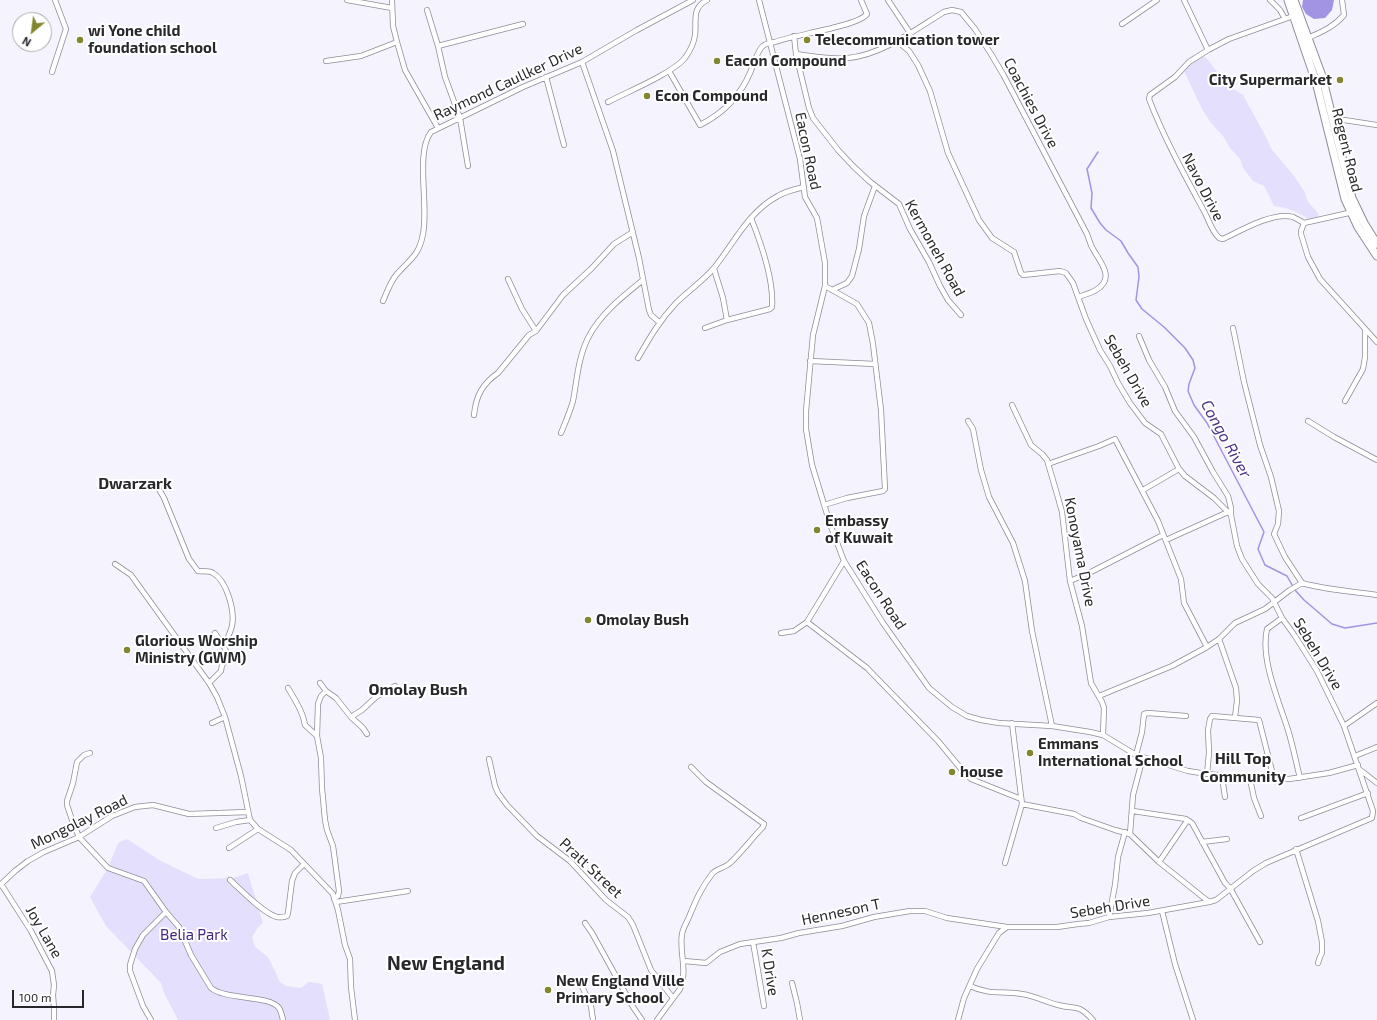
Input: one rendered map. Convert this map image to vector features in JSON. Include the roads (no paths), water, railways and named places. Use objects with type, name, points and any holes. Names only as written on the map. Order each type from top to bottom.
[{"type":"main road","name":"Regent Road","points":[[1288,0],[1308,38],[1322,76],[1328,117],[1342,187],[1354,212],[1358,226],[1377,256]]},
{"type":"main road","name":"Regent Road","points":[[1294,0],[1296,15],[1328,117]]},
{"type":"main road","name":"Regent Road","points":[[1354,212],[1377,244]]},
{"type":"street","points":[[52,72],[66,30],[55,0]]},
{"type":"street","points":[[346,0],[392,8]]},
{"type":"street","points":[[392,0],[393,26],[405,70],[438,128]]},
{"type":"street","name":"Raymond Caullker Drive","points":[[383,301],[396,275],[414,258],[423,236],[425,217],[424,150],[431,132],[546,77],[582,62],[693,0]]},
{"type":"street","points":[[608,102],[669,71],[680,63],[689,51],[695,34],[697,9],[701,3],[707,0]]},
{"type":"street","name":"Eacon Road","points":[[760,0],[800,159],[806,200],[817,218],[825,263],[825,286],[816,320],[810,361],[810,384],[806,429],[812,465],[824,505],[844,561],[883,623],[929,688],[952,707],[967,716],[999,723],[1052,726],[1103,735],[1136,755],[1188,771],[1250,779],[1274,779],[1300,778],[1358,767]]},
{"type":"street","points":[[669,71],[700,125],[711,120],[728,105],[743,86],[761,48],[771,43],[794,36],[840,26],[864,18],[867,14],[861,0]]},
{"type":"street","points":[[888,0],[910,33]]},
{"type":"street","points":[[1122,24],[1157,0]]},
{"type":"street","points":[[1184,0],[1208,50],[1229,39],[1296,15]]},
{"type":"street","points":[[1270,0],[1280,10],[1285,19]]},
{"type":"street","points":[[1308,38],[1324,31],[1344,16],[1342,0]]},
{"type":"street","points":[[427,10],[438,46],[445,77],[460,118],[468,166]]},
{"type":"street","name":"Coachies Drive","points":[[796,54],[848,58],[868,54],[897,41],[944,12],[952,10],[961,12],[1004,76],[1106,274],[1105,280],[1097,289],[1078,297]]},
{"type":"street","points":[[438,46],[523,24]]},
{"type":"street","name":"Kermoneh Road","points":[[794,36],[796,54],[809,108],[813,118],[846,160],[875,186],[899,204],[910,229],[930,262],[940,286],[948,300],[961,315]]},
{"type":"street","name":"Sebeh Drive","points":[[897,41],[909,51],[918,65],[930,91],[940,123],[944,143],[984,229],[996,241],[1014,252],[1021,273],[1025,276],[1055,271],[1064,272],[1073,284],[1100,350],[1118,383],[1138,414],[1145,423],[1161,434],[1179,469],[1185,476],[1214,498],[1230,513],[1237,546],[1242,558],[1258,584],[1272,598],[1282,618],[1317,671],[1344,726],[1373,811],[1372,818],[1266,863],[1230,888],[1216,900],[1148,913],[1109,917],[1089,923],[1057,927],[1007,927]]},
{"type":"street","points":[[326,61],[361,56],[397,42]]},
{"type":"street","name":"Navo Drive","points":[[1208,50],[1189,62],[1176,77],[1150,94],[1149,99],[1172,152],[1205,213],[1214,233],[1219,238],[1223,239],[1268,219],[1282,216],[1293,217],[1304,223]]},
{"type":"street","points":[[582,62],[613,151],[649,310],[651,315],[659,322]]},
{"type":"street","points":[[546,77],[564,145]]},
{"type":"street","points":[[1328,117],[1377,125]]},
{"type":"street","points":[[832,290],[847,283],[852,276],[859,249],[864,216],[875,186]]},
{"type":"street","points":[[638,358],[659,322],[687,292],[714,269],[740,230],[751,218],[774,198],[786,192],[804,187]]},
{"type":"street","points":[[1354,212],[1304,223],[1301,234],[1308,257],[1320,279],[1365,331],[1377,342]]},
{"type":"street","points":[[705,328],[727,320],[770,309],[772,307],[766,263],[759,238],[751,218]]},
{"type":"street","points":[[474,415],[475,404],[479,392],[498,373],[529,335],[536,331],[563,295],[592,268],[614,244],[632,232]]},
{"type":"street","points":[[714,269],[723,298],[727,320]]},
{"type":"street","points":[[508,279],[522,309],[536,331]]},
{"type":"street","points":[[561,433],[572,402],[580,358],[587,339],[601,318],[643,280]]},
{"type":"street","points":[[824,505],[847,498],[883,491],[885,489],[880,410],[868,320],[857,304],[825,286]]},
{"type":"street","points":[[1233,328],[1260,445],[1271,477],[1279,511],[1278,524],[1274,534],[1300,584]]},
{"type":"street","points":[[1345,401],[1363,368],[1365,357],[1365,331]]},
{"type":"street","points":[[1070,581],[1164,538],[1230,513],[1231,508],[1228,496],[1194,437],[1175,411],[1165,387],[1149,360],[1139,336]]},
{"type":"street","points":[[810,361],[875,364]]},
{"type":"street","name":"Konoyama Drive","points":[[1012,405],[1031,445],[1042,454],[1048,464],[1062,512],[1070,581],[1082,626],[1091,683],[1104,708],[1103,735]]},
{"type":"street","points":[[968,421],[973,429],[981,470],[989,497],[1013,543],[1025,581],[1030,625],[1052,726]]},
{"type":"street","points":[[1308,421],[1377,460]]},
{"type":"street","points":[[1048,464],[1115,439],[1158,521],[1181,580],[1184,603],[1207,648]]},
{"type":"street","points":[[1143,490],[1179,469]]},
{"type":"street","points":[[156,484],[164,498],[189,559],[198,571],[209,571],[216,575],[225,587],[229,596],[231,602],[232,623],[224,647]]},
{"type":"street","points":[[780,633],[794,631],[807,622],[844,561]]},
{"type":"street","points":[[115,564],[131,575],[209,683],[217,697],[241,776],[250,820],[258,829],[291,850],[333,894],[345,945],[350,959],[351,987],[355,1020]]},
{"type":"street","points":[[1099,696],[1172,666],[1207,648],[1219,639],[1235,623],[1248,616],[1258,613],[1300,584],[1377,595]]},
{"type":"street","points":[[1282,618],[1268,629],[1266,640],[1268,660],[1274,687],[1294,752],[1300,778]]},
{"type":"street","points":[[807,622],[867,668],[938,741],[971,779],[1021,799]]},
{"type":"street","points":[[209,683],[221,671],[222,665],[229,657],[214,633]]},
{"type":"street","points":[[1219,639],[1236,688],[1237,701],[1235,718]]},
{"type":"street","points":[[320,683],[326,691],[336,698],[367,734]]},
{"type":"street","points":[[351,717],[362,710],[376,697],[395,686]]},
{"type":"street","points":[[288,688],[301,710],[305,726],[317,736]]},
{"type":"street","points":[[326,691],[321,696],[318,704],[317,736],[321,758],[322,788],[327,830],[333,846],[338,885],[338,896],[335,901]]},
{"type":"street","points":[[1344,726],[1377,703]]},
{"type":"street","points":[[1136,755],[1142,732],[1144,714],[1186,716]]},
{"type":"street","points":[[212,723],[224,716]]},
{"type":"street","points":[[1207,774],[1209,753],[1208,730],[1210,718],[1212,716],[1259,720],[1274,779]]},
{"type":"street","points":[[1005,864],[1022,804],[1012,723]]},
{"type":"street","points":[[1355,756],[1377,747]]},
{"type":"street","points":[[90,753],[84,755],[77,762],[73,783],[67,801],[67,805],[79,837],[108,868],[144,881],[166,912],[179,927],[208,985],[214,991],[260,1000],[275,1005],[279,1009],[283,1020]]},
{"type":"street","points":[[1109,917],[1118,857],[1128,833],[1133,810],[1133,795],[1143,757]]},
{"type":"street","name":"Pratt Street","points":[[489,759],[495,786],[498,793],[507,805],[537,836],[570,861],[606,900],[628,917],[651,970],[673,998]]},
{"type":"street","points":[[657,1020],[682,984],[684,961],[681,947],[682,932],[700,889],[711,874],[729,864],[763,827],[764,824],[706,782],[691,767]]},
{"type":"street","points":[[1358,767],[1377,783]]},
{"type":"street","points":[[1222,776],[1225,797]]},
{"type":"street","points":[[1250,779],[1254,798],[1261,816]]},
{"type":"street","points":[[1301,818],[1368,793]]},
{"type":"street","points":[[1022,804],[1074,814],[1081,818],[1128,833],[1159,862],[1209,902]]},
{"type":"street","name":"Mongolay Road","points":[[0,884],[28,861],[44,852],[79,837],[112,816],[134,807],[153,805],[189,814],[248,812]]},
{"type":"street","points":[[1133,810],[1167,816],[1192,823],[1260,942]]},
{"type":"street","points":[[216,828],[236,822],[250,820]]},
{"type":"street","points":[[1159,862],[1187,821]]},
{"type":"street","points":[[229,848],[258,829]]},
{"type":"street","points":[[1202,842],[1227,839]]},
{"type":"street","points":[[1296,849],[1318,921],[1322,942],[1322,953],[1318,963]]},
{"type":"street","points":[[230,880],[263,909],[272,915],[281,918],[286,916],[288,913],[292,881],[295,873],[304,864]]},
{"type":"street","name":"Joy Lane","points":[[0,884],[31,931],[52,971],[54,985],[54,1020]]},
{"type":"street","points":[[335,901],[408,891]]},
{"type":"street","points":[[1162,910],[1175,964],[1193,1020]]},
{"type":"street","name":"Henneson T","points":[[684,961],[706,962],[727,949],[740,944],[781,938],[799,933],[842,926],[874,917],[910,911],[925,911],[947,918],[1007,927]]},
{"type":"street","points":[[151,1020],[143,1006],[130,971],[130,965],[135,949],[143,935],[166,912]]},
{"type":"street","points":[[585,923],[642,1020]]},
{"type":"street","points":[[958,1020],[964,998],[977,968],[999,933],[1007,927]]},
{"type":"street","name":"K Drive","points":[[753,942],[764,1006]]},
{"type":"street","points":[[580,982],[591,1006],[594,1020]]},
{"type":"street","points":[[792,984],[800,1020]]},
{"type":"street","points":[[970,986],[991,992],[1021,994],[1062,1006],[1080,1008],[1093,1020]]},
{"type":"waterway","name":"Congo River","points":[[1098,152],[1087,169],[1092,193],[1091,208],[1106,230],[1121,241],[1138,267],[1139,277],[1136,300],[1142,309],[1164,327],[1185,348],[1193,360],[1195,368],[1188,391],[1194,405],[1207,423],[1264,532],[1258,549],[1265,565],[1287,576],[1295,590],[1304,600],[1332,624],[1345,628],[1377,623]]},
{"type":"place","name":"wi Yone child foundation school","points":[[80,40]]},
{"type":"place","name":"Telecommunication tower","points":[[807,40]]},
{"type":"place","name":"Eacon Compound","points":[[717,61]]},
{"type":"place","name":"City Supermarket","points":[[1340,80]]},
{"type":"place","name":"Econ Compound","points":[[647,96]]},
{"type":"place","name":"Embassy of Kuwait","points":[[817,530]]},
{"type":"place","name":"Omolay Bush","points":[[588,620]]},
{"type":"place","name":"Glorious Worship Ministry (GWM)","points":[[127,650]]},
{"type":"place","name":"Emmans International School","points":[[1030,753]]},
{"type":"place","name":"house","points":[[952,772]]},
{"type":"place","name":"New England Ville Primary School","points":[[548,990]]},
{"type":"district","name":"Dwarzark","points":[[135,484]]},
{"type":"district","name":"Omolay Bush","points":[[418,690]]},
{"type":"district","name":"Hill Top Community","points":[[1243,768]]},
{"type":"district","name":"New England","points":[[446,964]]},
{"type":"park label","name":"Belia Park","points":[[194,935]]}]
